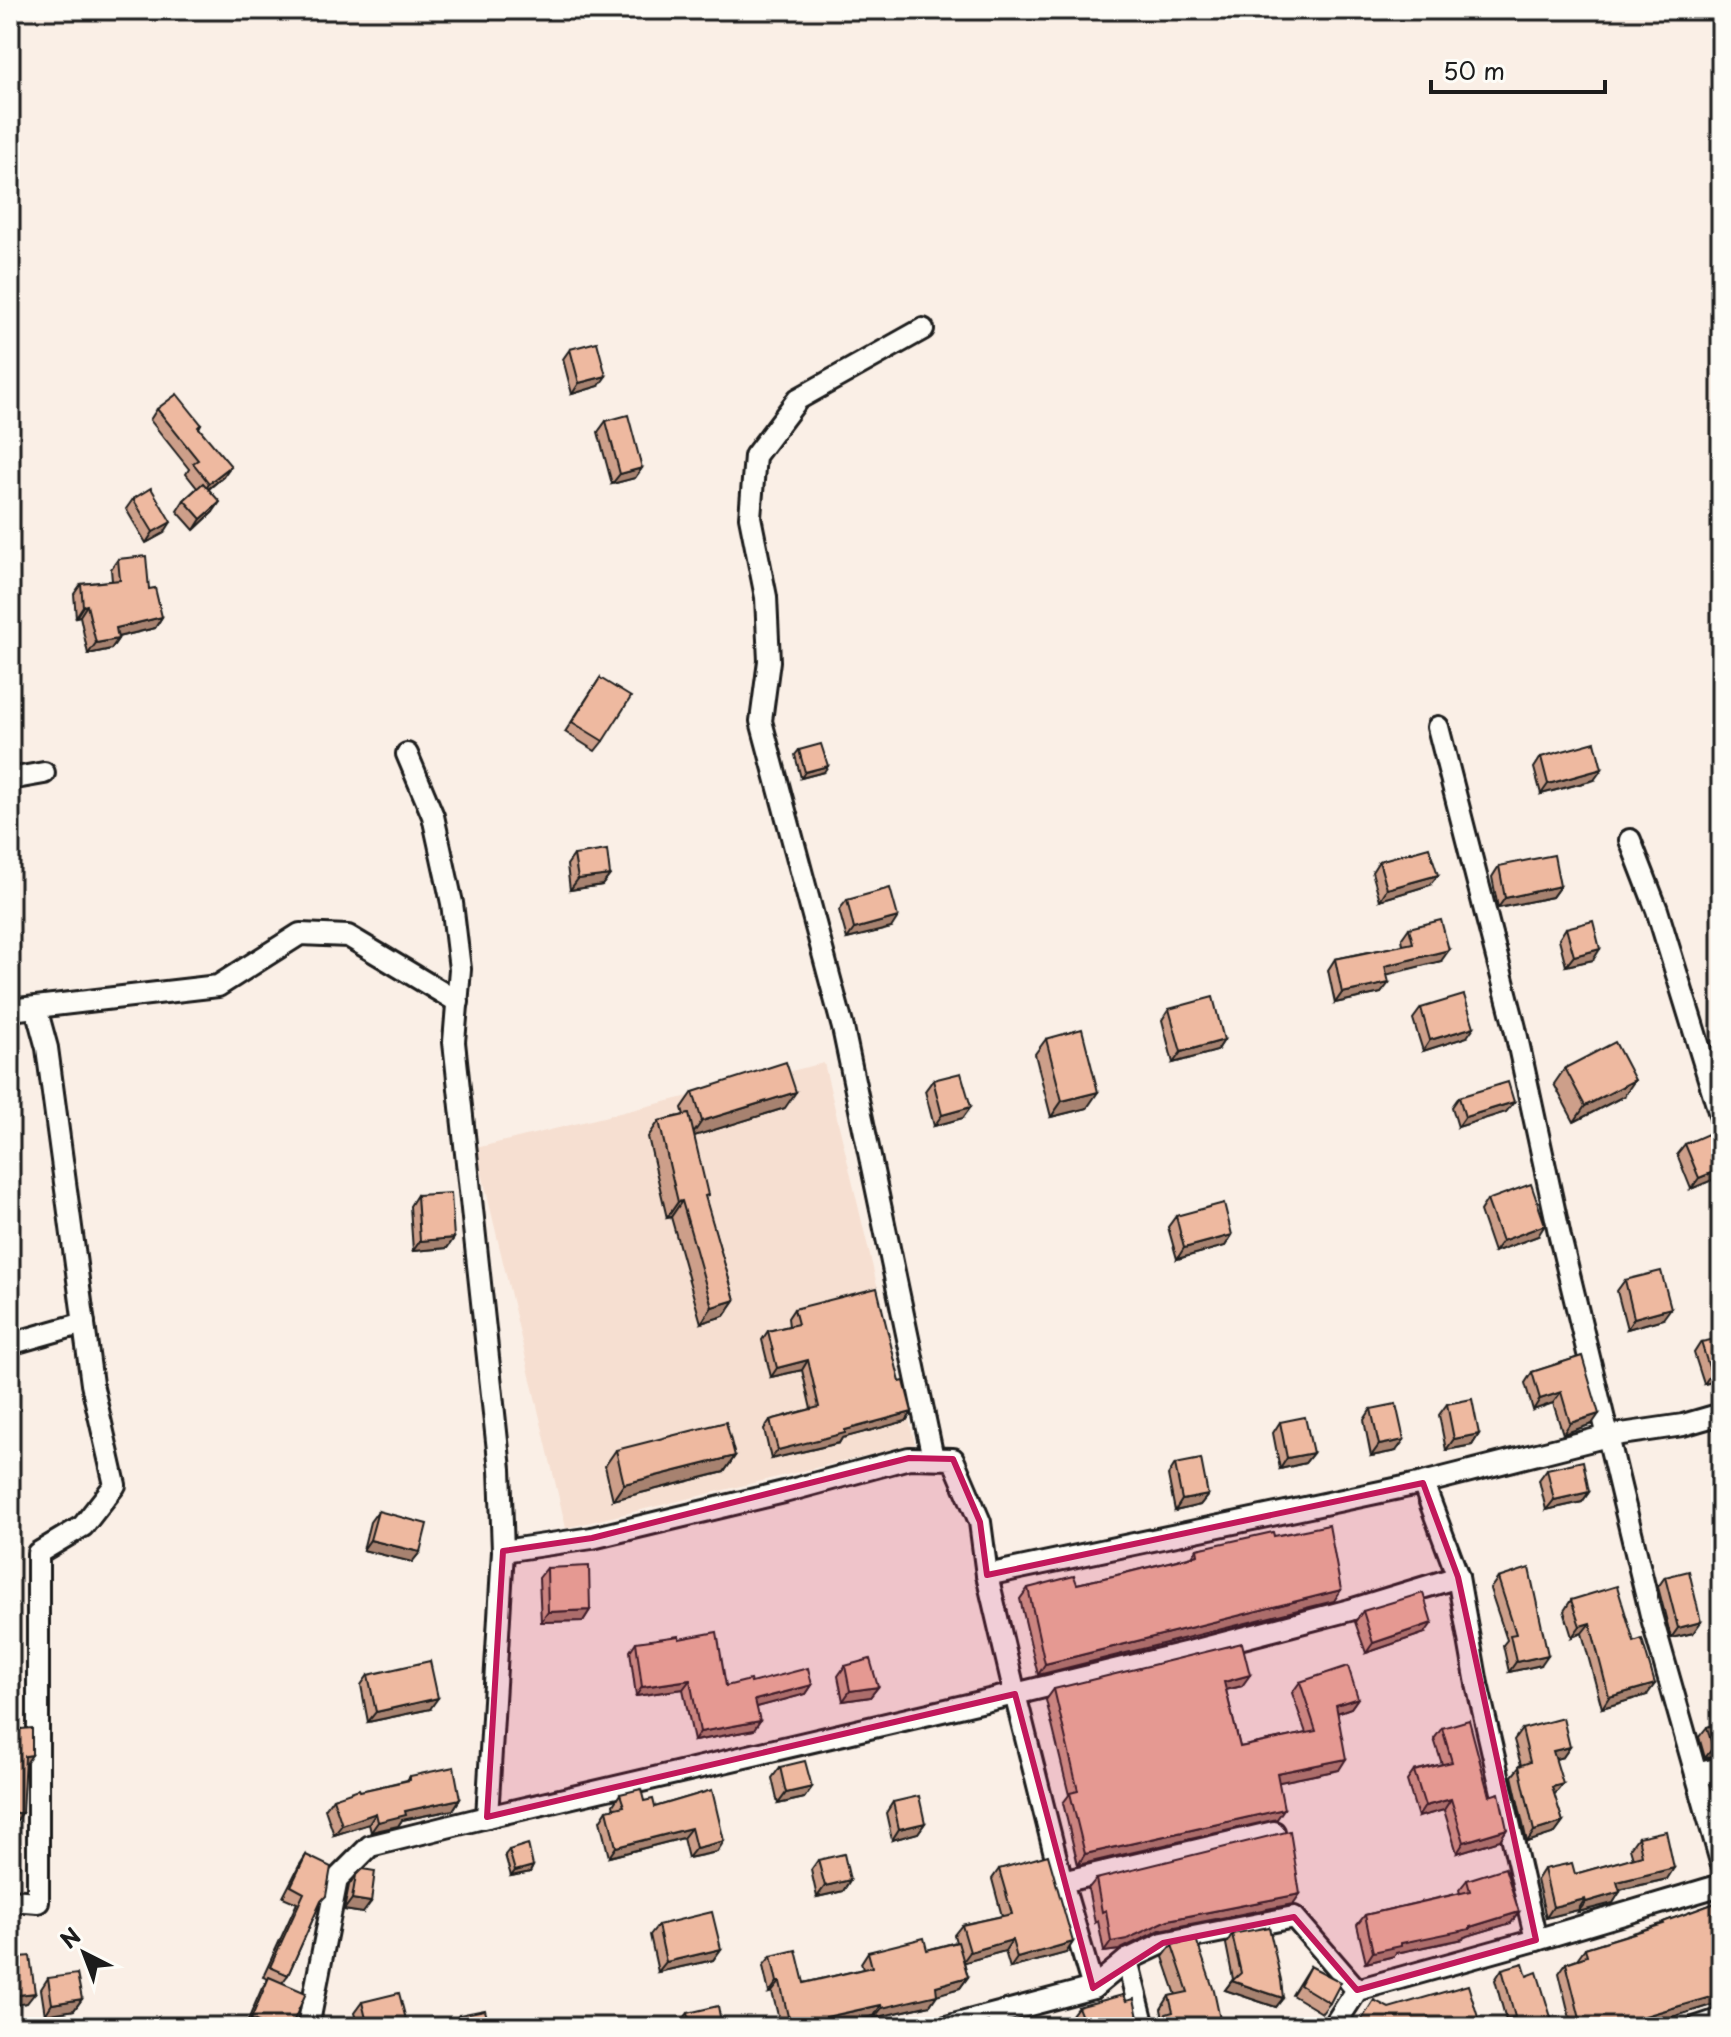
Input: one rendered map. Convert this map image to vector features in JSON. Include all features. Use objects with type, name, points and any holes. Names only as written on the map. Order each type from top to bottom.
[{"type":"street","points":[[923,329],[798,399],[755,456],[750,517],[766,597],[769,661],[761,721],[843,1028],[933,1458]]},
{"type":"street","points":[[1438,727],[1515,1028],[1560,1237],[1651,1615],[1721,1862]]},
{"type":"street","points":[[407,754],[433,816],[452,903],[460,969],[454,1042],[500,1469],[503,1551],[487,1817]]},
{"type":"street","points":[[10,779],[44,773]]},
{"type":"street","points":[[1630,840],[1657,910],[1721,1118]]},
{"type":"street","points":[[10,1010],[218,986],[300,934],[348,936],[458,1002]]},
{"type":"street","points":[[10,1900],[38,1902],[38,1553],[83,1526],[115,1485],[92,1384],[47,1048],[36,1008]]},
{"type":"street","points":[[10,1344],[84,1323]]},
{"type":"street","points":[[987,1575],[1423,1483],[1608,1436],[1683,1425],[1721,1414]]},
{"type":"street","points":[[503,1551],[592,1538],[909,1458],[953,1459],[980,1522],[987,1575],[1015,1694],[1062,1882],[1093,1988]]},
{"type":"street","points":[[1423,1483],[1458,1577],[1487,1729],[1536,1940]]},
{"type":"street","points":[[308,2027],[337,1879],[370,1846],[1015,1694],[1350,1610],[1458,1577]]},
{"type":"street","points":[[1696,1774],[1721,1768]]},
{"type":"street","points":[[1062,1882],[1274,1832]]},
{"type":"street","points":[[1333,2027],[1357,1990],[1721,1885]]},
{"type":"street","points":[[946,2027],[1093,1988],[1127,1960],[1163,1943],[1294,1917],[1357,1990]]},
{"type":"street","points":[[1127,1960],[1144,2027]]},
{"type":"street","points":[[1697,2027],[1721,2019]]},
{"type":"highlighted area","points":[[909,1458],[953,1459],[980,1522],[987,1575],[1423,1483],[1458,1577],[1536,1940],[1357,1990],[1294,1917],[1163,1943],[1093,1988],[1015,1694],[487,1817],[503,1551],[592,1538]]},
{"type":"shaded area","points":[[824,1063],[915,1444],[566,1528],[476,1148]]},
{"type":"building","points":[[597,342],[606,376],[579,383],[570,349]]},
{"type":"building","points":[[177,394],[201,424],[198,427],[231,466],[209,483],[193,463],[198,460],[157,409]]},
{"type":"building","points":[[628,415],[642,468],[620,474],[606,421]]},
{"type":"building","points":[[203,483],[220,502],[201,519],[184,500]]},
{"type":"building","points":[[151,488],[171,522],[153,532],[133,499]]},
{"type":"building","points":[[146,556],[149,589],[155,588],[162,617],[116,628],[118,639],[96,643],[87,605],[83,606],[81,584],[120,580],[118,559]]},
{"type":"building","points":[[600,678],[631,697],[603,741],[572,722]]},
{"type":"building","points":[[1595,742],[1602,769],[1548,784],[1541,757]]},
{"type":"building","points":[[821,744],[828,766],[805,772],[799,750]]},
{"type":"building","points":[[1429,847],[1438,875],[1387,889],[1379,861]]},
{"type":"building","points":[[607,850],[610,875],[578,879],[574,855]]},
{"type":"building","points":[[1554,855],[1560,886],[1505,898],[1499,866]]},
{"type":"building","points":[[890,888],[898,917],[854,929],[847,900]]},
{"type":"building","points":[[1441,920],[1449,950],[1385,966],[1389,983],[1342,993],[1335,959],[1413,943],[1409,928]]},
{"type":"building","points":[[1593,921],[1600,949],[1574,956],[1566,928]]},
{"type":"building","points":[[1464,995],[1474,1027],[1430,1040],[1421,1008]]},
{"type":"building","points":[[1213,997],[1224,1040],[1181,1052],[1169,1009]]},
{"type":"building","points":[[1082,1029],[1098,1092],[1062,1101],[1046,1039]]},
{"type":"building","points":[[1615,1042],[1635,1080],[1585,1106],[1565,1068]]},
{"type":"building","points":[[786,1062],[796,1092],[702,1121],[693,1092]]},
{"type":"building","points":[[961,1073],[971,1107],[942,1115],[933,1080]]},
{"type":"building","points":[[1508,1082],[1514,1102],[1465,1117],[1459,1097]]},
{"type":"building","points":[[689,1114],[708,1195],[705,1196],[735,1300],[712,1307],[682,1201],[678,1202],[659,1121]]},
{"type":"building","points":[[1710,1133],[1721,1160],[1721,1169],[1699,1178],[1685,1144]]},
{"type":"building","points":[[1531,1184],[1545,1225],[1502,1241],[1487,1200]]},
{"type":"building","points":[[451,1193],[454,1238],[420,1241],[417,1195]]},
{"type":"building","points":[[1224,1203],[1232,1235],[1184,1248],[1176,1216]]},
{"type":"building","points":[[1661,1271],[1671,1308],[1634,1318],[1625,1280]]},
{"type":"building","points":[[877,1288],[900,1382],[904,1381],[912,1412],[778,1450],[770,1420],[819,1407],[808,1360],[777,1368],[768,1331],[798,1324],[794,1309]]},
{"type":"building","points":[[1721,1338],[1721,1371],[1711,1374],[1701,1342]]},
{"type":"building","points":[[1582,1356],[1599,1414],[1570,1423],[1561,1392],[1540,1399],[1532,1372]]},
{"type":"building","points":[[1472,1399],[1479,1434],[1454,1439],[1447,1404]]},
{"type":"building","points":[[1396,1404],[1404,1440],[1379,1445],[1371,1409]]},
{"type":"building","points":[[1305,1417],[1313,1453],[1287,1458],[1280,1422]]},
{"type":"building","points":[[726,1422],[735,1456],[624,1484],[616,1450]]},
{"type":"building","points":[[1201,1459],[1208,1495],[1182,1500],[1175,1464]]},
{"type":"building","points":[[1583,1461],[1589,1492],[1554,1500],[1547,1469]]},
{"type":"building","points":[[378,1511],[427,1524],[420,1552],[370,1540]]},
{"type":"building","points":[[1329,1525],[1341,1590],[1045,1664],[1028,1588],[1074,1576],[1077,1584],[1198,1555],[1197,1549],[1273,1532],[1274,1536]]},
{"type":"building","points":[[589,1566],[590,1610],[548,1612],[547,1568]]},
{"type":"building","points":[[1529,1568],[1548,1655],[1516,1662],[1510,1635],[1516,1634],[1498,1578]]},
{"type":"building","points":[[1689,1571],[1701,1622],[1678,1628],[1665,1577]]},
{"type":"building","points":[[1617,1586],[1634,1642],[1642,1639],[1655,1684],[1609,1697],[1590,1623],[1580,1626],[1571,1600]]},
{"type":"building","points":[[1423,1593],[1432,1623],[1373,1643],[1363,1611]]},
{"type":"building","points":[[717,1632],[726,1686],[750,1680],[751,1683],[808,1668],[812,1685],[755,1700],[760,1721],[700,1732],[690,1680],[642,1687],[636,1642]]},
{"type":"building","points":[[1242,1643],[1250,1675],[1224,1682],[1240,1747],[1316,1731],[1300,1682],[1348,1666],[1358,1698],[1336,1705],[1346,1759],[1277,1773],[1284,1809],[1085,1854],[1070,1793],[1078,1791],[1054,1689]]},
{"type":"building","points":[[870,1659],[878,1687],[850,1691],[845,1666]]},
{"type":"building","points":[[430,1661],[438,1698],[376,1712],[368,1675]]},
{"type":"building","points":[[1563,1718],[1570,1747],[1553,1751],[1563,1784],[1552,1787],[1563,1822],[1534,1831],[1519,1766],[1530,1762],[1522,1729]]},
{"type":"building","points":[[1469,1720],[1489,1796],[1499,1793],[1507,1829],[1464,1842],[1451,1799],[1425,1806],[1414,1771],[1452,1762],[1442,1728]]},
{"type":"building","points":[[1721,1723],[1721,1746],[1713,1748],[1707,1727]]},
{"type":"building","points":[[32,1728],[32,1755],[25,1756],[22,1813],[14,1813],[19,1866],[10,1867],[10,1730]]},
{"type":"building","points":[[805,1761],[812,1787],[786,1793],[780,1767]]},
{"type":"building","points":[[454,1767],[460,1799],[405,1811],[406,1815],[378,1822],[376,1813],[342,1825],[333,1798]]},
{"type":"building","points":[[641,1789],[644,1801],[653,1799],[655,1807],[712,1790],[724,1841],[696,1848],[691,1828],[616,1847],[607,1810],[624,1806],[620,1794]]},
{"type":"building","points":[[919,1796],[925,1823],[899,1829],[893,1802]]},
{"type":"building","points":[[1290,1831],[1300,1894],[1168,1920],[1127,1939],[1111,1942],[1106,1910],[1102,1912],[1096,1879]]},
{"type":"building","points":[[1666,1831],[1674,1868],[1617,1882],[1620,1892],[1553,1907],[1544,1869],[1572,1863],[1575,1874],[1642,1855],[1638,1837]]},
{"type":"building","points":[[528,1844],[533,1866],[515,1871],[509,1850]]},
{"type":"building","points":[[844,1854],[850,1880],[825,1886],[818,1860]]},
{"type":"building","points":[[306,1855],[331,1867],[326,1896],[288,1975],[270,1967],[304,1893],[291,1886]]},
{"type":"building","points":[[1048,1855],[1073,1942],[1017,1958],[1012,1940],[970,1952],[962,1925],[1012,1914],[999,1869]]},
{"type":"building","points":[[1505,1868],[1519,1912],[1470,1929],[1373,1952],[1365,1915],[1470,1891],[1467,1880]]},
{"type":"building","points":[[362,1869],[375,1871],[371,1902],[352,1899],[356,1875]]},
{"type":"building","points":[[1721,1901],[1721,1994],[1607,2027],[1582,2027],[1566,1963],[1587,1956],[1585,1948],[1664,1924]]},
{"type":"building","points":[[712,1912],[721,1949],[666,1962],[658,1925]]},
{"type":"building","points":[[1269,1927],[1283,1998],[1232,1981],[1241,1973],[1232,1934]]},
{"type":"building","points":[[924,1938],[927,1950],[958,1942],[968,1977],[936,1986],[937,1995],[790,2025],[771,1956],[796,1950],[804,1983],[872,1967],[868,1952]]},
{"type":"building","points":[[1196,1939],[1214,1991],[1221,2024],[1209,2027],[1155,2027],[1162,2023],[1166,2014],[1173,2012],[1169,1996],[1188,1992],[1172,1945]]},
{"type":"building","points":[[30,1956],[35,1993],[10,1996],[10,1958]]},
{"type":"building","points":[[1523,1963],[1527,1976],[1537,1972],[1554,2027],[1484,2027],[1515,2017],[1502,1969]]},
{"type":"building","points":[[1310,1966],[1341,1982],[1330,2003],[1300,1985]]},
{"type":"building","points":[[77,1974],[82,1999],[52,2004],[48,1978]]},
{"type":"building","points":[[269,1977],[306,1993],[291,2027],[270,2027],[251,2019]]},
{"type":"building","points":[[1468,1985],[1481,2027],[1357,2027],[1374,2000],[1389,2008]]},
{"type":"building","points":[[399,1993],[408,2027],[368,2027],[362,2002]]},
{"type":"building","points":[[1123,1995],[1126,2001],[1134,1999],[1139,2022],[1155,2027],[1086,2027],[1078,2007]]},
{"type":"building","points":[[718,2006],[722,2027],[691,2027],[688,2013]]},
{"type":"building","points":[[485,2010],[489,2027],[461,2027],[459,2015]]}]
